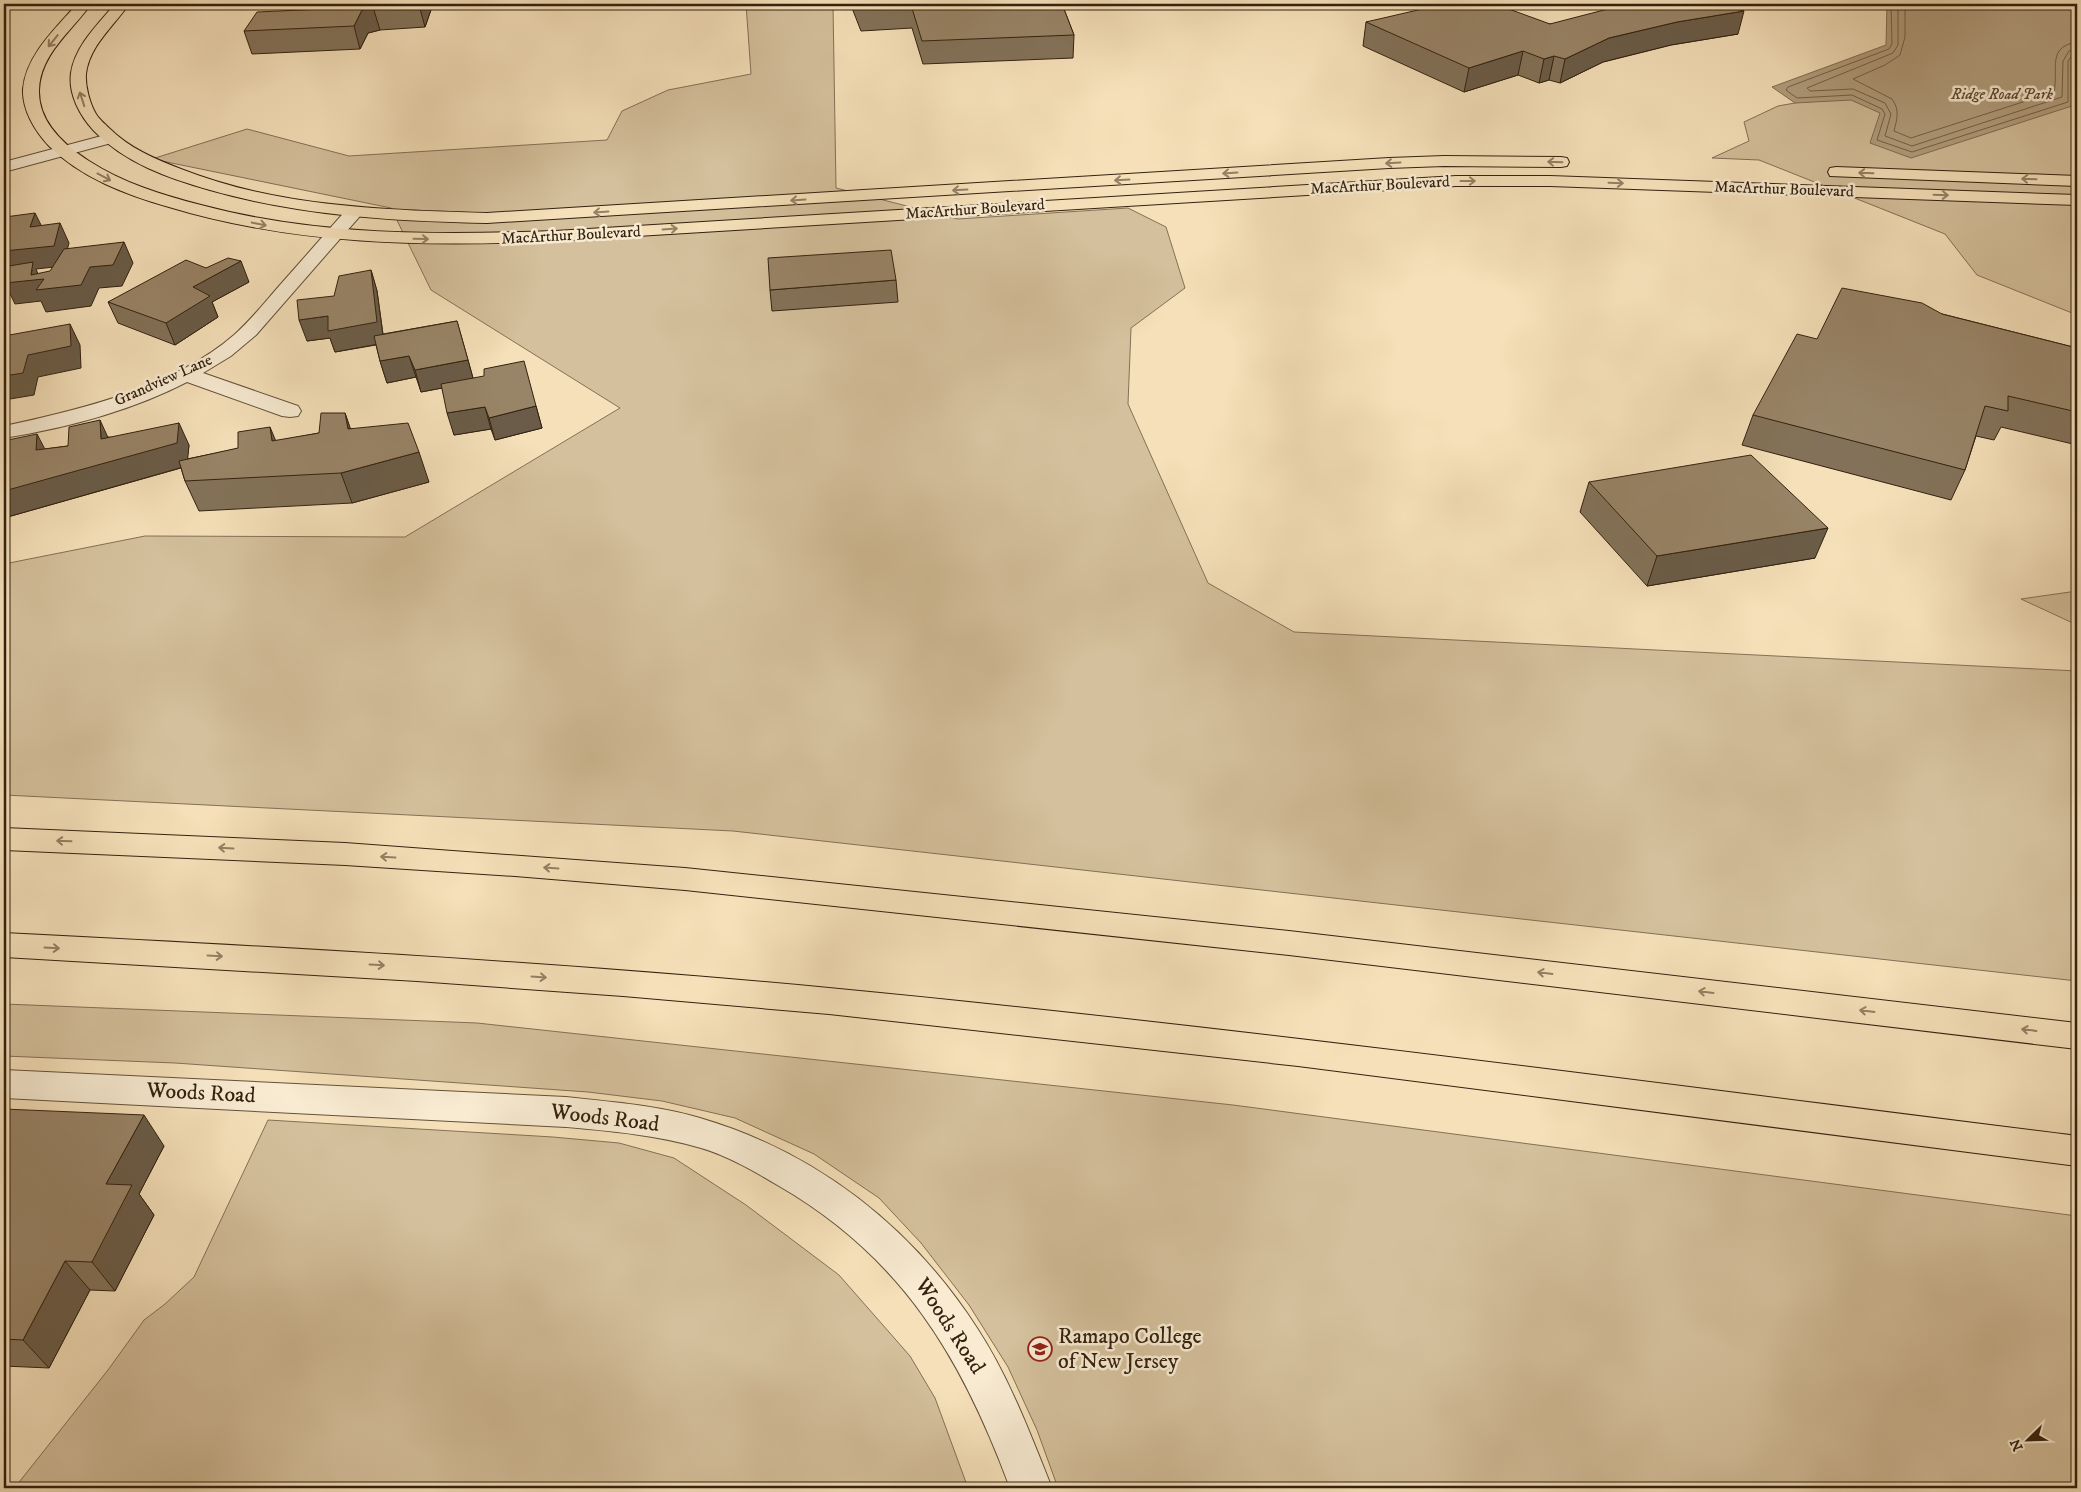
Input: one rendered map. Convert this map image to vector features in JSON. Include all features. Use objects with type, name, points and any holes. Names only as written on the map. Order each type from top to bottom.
[{"type":"main road","name":"MacArthur Boulevard","points":[[84,4],[47,48],[35,69],[31,91],[35,113],[46,132],[63,151],[88,168],[116,183],[158,199],[210,214],[270,226],[335,234],[401,239],[476,240],[1456,181],[1527,180],[2077,200]]},
{"type":"main road","name":"MacArthur Boulevard","points":[[122,4],[90,45],[80,65],[78,84],[82,104],[93,122],[109,139],[132,154],[198,182],[246,195],[354,212],[416,217],[487,218],[1389,163],[1509,161],[1580,163]]},
{"type":"main road","name":"MacArthur Boulevard","points":[[1822,172],[2077,181]]},
{"type":"main road","points":[[1901,174],[1916,194]]},
{"type":"main road","points":[[4,839],[260,850],[599,871],[685,879],[1288,943],[2077,1036]]},
{"type":"main road","points":[[4,946],[395,967],[606,981],[831,1002],[1287,1052],[2077,1151]]},
{"type":"street","points":[[4,167],[109,139]]},
{"type":"street","name":"Grandview Lane","points":[[4,432],[69,417],[150,390],[185,374],[226,351],[263,316],[354,212]]},
{"type":"street","points":[[185,374],[290,411]]},
{"type":"street","name":"Woods Road","points":[[4,1084],[566,1112],[628,1118],[691,1130],[751,1153],[806,1180],[858,1216],[907,1262],[954,1324],[991,1390],[1031,1488]]},
{"type":"green space","points":[[746,4],[842,4],[833,6],[836,188],[958,219],[1128,208],[1166,227],[1185,288],[1131,328],[1128,404],[1208,583],[1294,632],[2077,671],[2077,981],[733,831],[4,795],[4,564],[145,536],[405,537],[620,408],[431,290],[391,208],[152,159],[247,129],[349,156],[607,140],[622,111],[668,90],[751,74]]},
{"type":"green space","points":[[2077,4],[2077,315],[1977,275],[1945,234],[1759,160],[1712,158],[1749,141],[1744,122],[1778,106],[1795,103]]},
{"type":"green space","points":[[2077,591],[2077,625],[2021,599]]},
{"type":"green space","points":[[4,1004],[477,1023],[1233,1105],[2077,1216],[2077,1488],[1058,1488],[1037,1430],[1008,1367],[969,1305],[921,1243],[879,1198],[814,1154],[735,1118],[662,1101],[588,1092],[175,1063],[4,1056]]},
{"type":"green space","points":[[268,1120],[553,1137],[619,1143],[674,1158],[746,1205],[839,1275],[910,1356],[935,1398],[968,1488],[18,1488],[20,1481],[108,1370],[144,1320],[165,1304],[194,1277]]},
{"type":"water","name":"Ridge Road Park","points":[[1887,4],[2077,4],[2077,60],[2073,62],[2075,105],[1911,158],[1870,143],[1880,113],[1851,100],[1795,103],[1772,87],[1886,45]]},
{"type":"building","points":[[359,4],[419,5],[373,7],[362,10],[354,26],[244,31],[257,12],[346,8]]},
{"type":"building","points":[[857,4],[1062,4],[1074,35],[922,41],[911,5],[859,8]]},
{"type":"building","points":[[1444,4],[1495,4],[1550,24],[1627,4],[1716,4],[1744,11],[1677,22],[1609,38],[1565,59],[1554,56],[1544,59],[1523,51],[1469,68],[1366,22]]},
{"type":"building","points":[[35,213],[30,227],[60,223],[54,246],[4,251],[5,217]]},
{"type":"building","points":[[124,242],[113,265],[90,267],[81,285],[36,290],[44,279],[5,283],[9,266],[33,262],[31,275],[50,271],[64,249]]},
{"type":"building","points":[[891,250],[896,280],[770,290],[768,258]]},
{"type":"building","points":[[228,258],[241,261],[193,287],[210,296],[166,323],[108,302],[186,260],[206,268]]},
{"type":"building","points":[[371,270],[377,322],[328,331],[328,316],[299,320],[297,300],[334,296],[339,276]]},
{"type":"building","points":[[1842,288],[1922,303],[1942,314],[2077,348],[2077,412],[2008,396],[2008,411],[1985,406],[1965,470],[1753,415],[1797,334],[1817,339]]},
{"type":"building","points":[[457,321],[468,360],[415,370],[409,356],[380,361],[374,336]]},
{"type":"building","points":[[70,324],[71,346],[28,355],[23,373],[4,376],[4,336]]},
{"type":"building","points":[[524,361],[536,406],[489,418],[485,407],[447,413],[441,384],[484,376],[484,369]]},
{"type":"building","points":[[321,413],[345,413],[348,429],[408,423],[419,452],[341,473],[185,481],[179,461],[238,448],[238,432],[270,427],[272,441],[319,433]]},
{"type":"building","points":[[100,420],[101,439],[179,423],[177,443],[4,491],[4,453],[8,440],[37,434],[36,450],[68,446],[69,427]]},
{"type":"building","points":[[1751,455],[1828,528],[1657,556],[1589,482]]},
{"type":"building","points":[[4,1109],[144,1115],[106,1184],[132,1185],[92,1262],[65,1261],[23,1340],[4,1339]]},
{"type":"place","name":"Ramapo College of New Jersey","points":[[1040,1349]]}]
